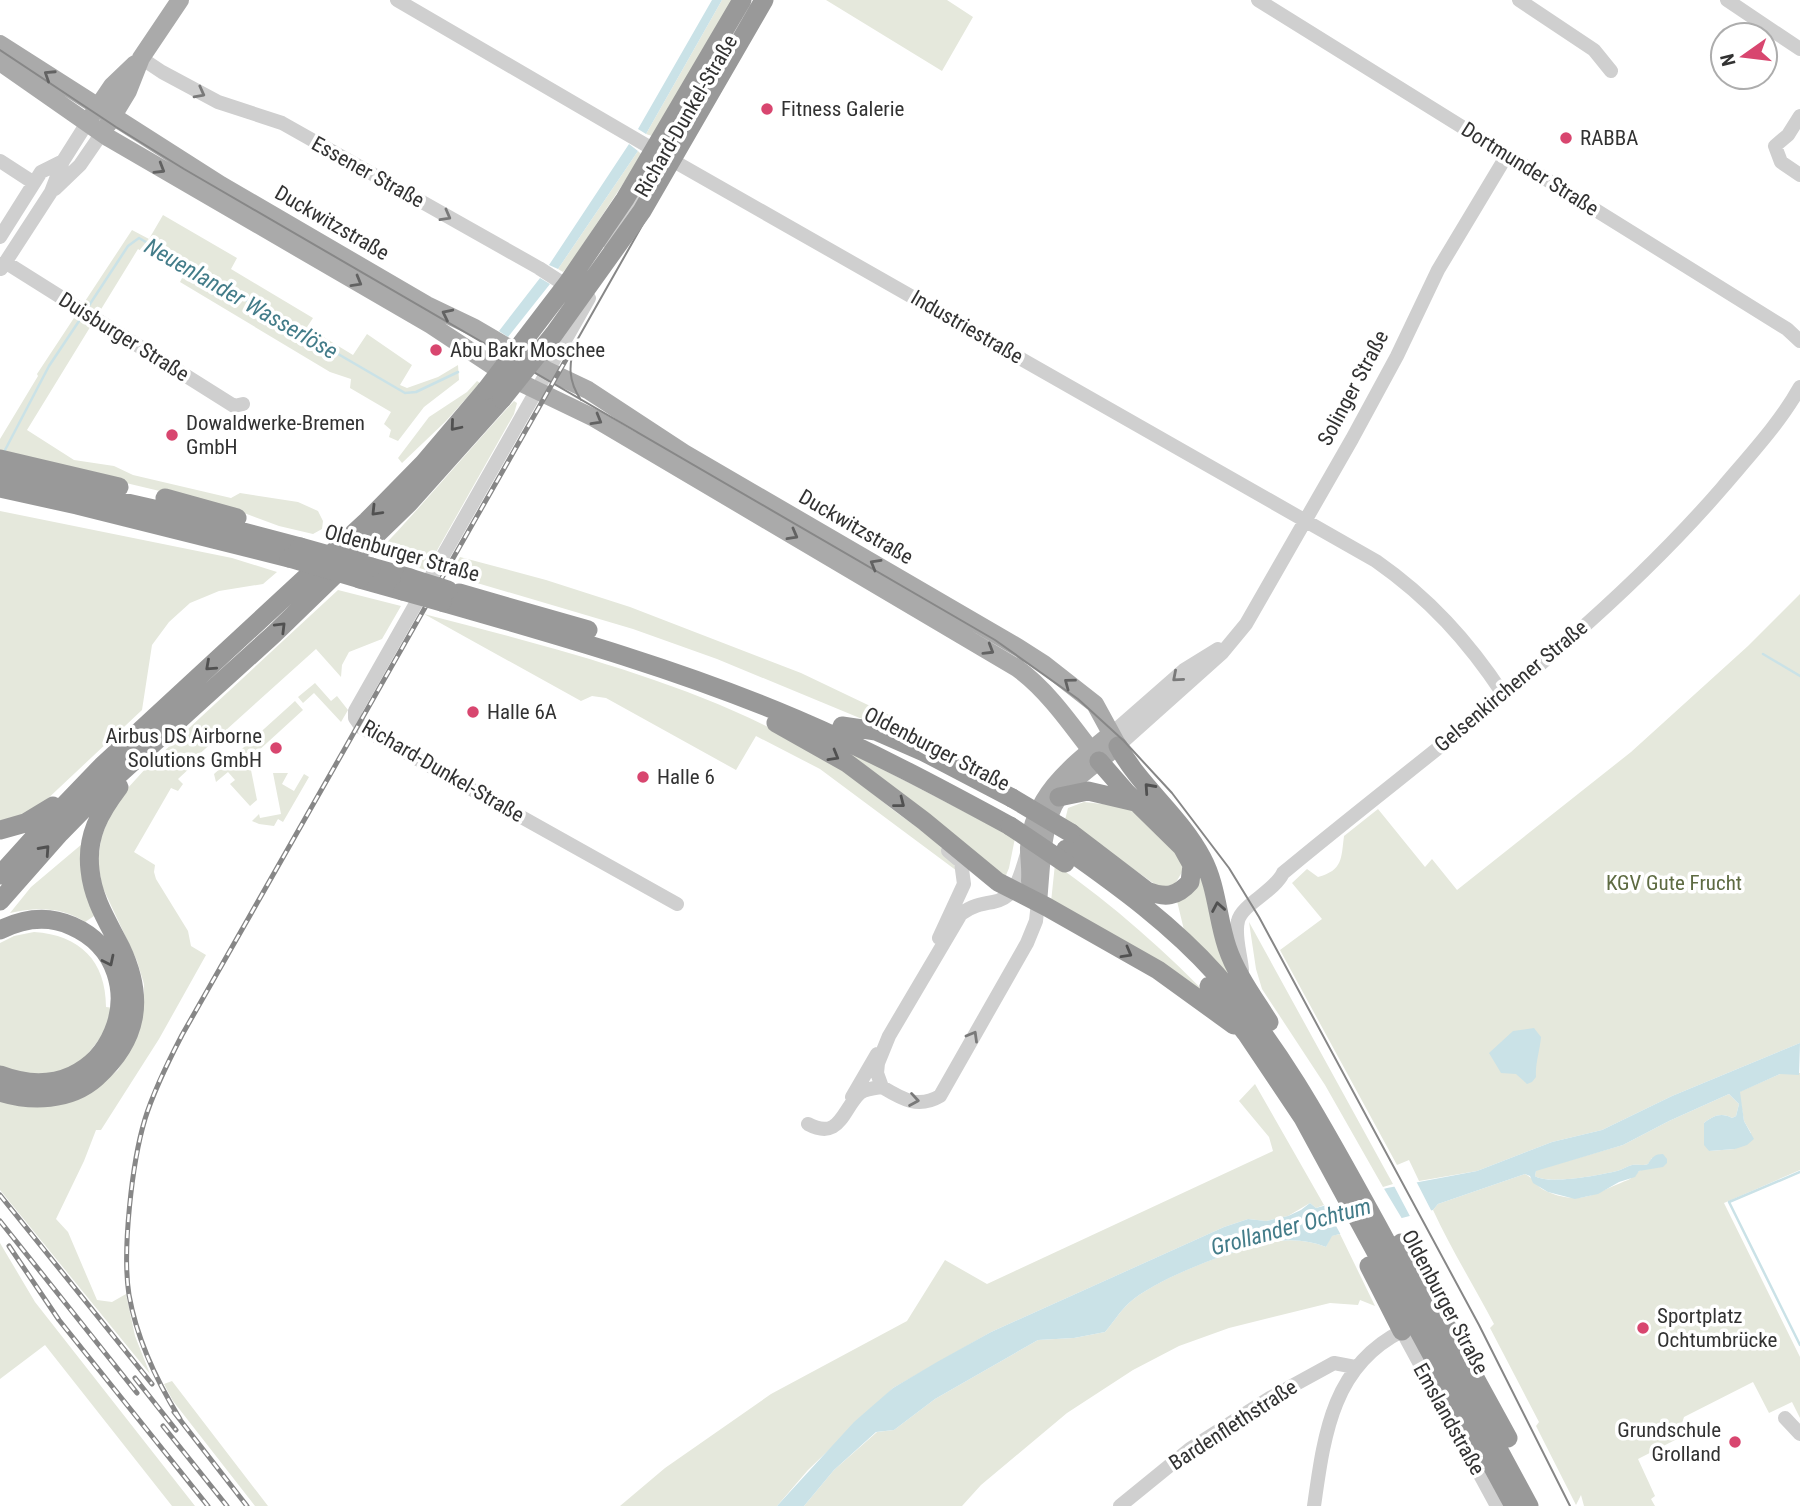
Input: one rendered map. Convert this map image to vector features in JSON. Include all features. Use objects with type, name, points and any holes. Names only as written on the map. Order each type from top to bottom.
[{"type":"highway","points":[[0,901],[60,833],[157,737],[274,634],[409,503],[494,395],[625,199],[742,0]]},
{"type":"highway","points":[[0,875],[102,766],[367,521],[554,334],[642,211],[764,0]]},
{"type":"highway","points":[[3,486],[209,509],[258,525],[269,546]]},
{"type":"highway","name":"Oldenburger Straße","points":[[3,486],[77,505],[269,546],[445,596],[748,700],[1012,812]]},
{"type":"highway","name":"Oldenburger Straße","points":[[445,596],[554,619],[638,646],[718,675],[842,726],[876,731],[924,752],[1068,848],[1142,905],[1193,950],[1263,1032],[1295,1079],[1351,1198]]},
{"type":"highway","points":[[748,700],[767,719],[847,763],[924,821],[998,882],[1170,978],[1213,1012],[1247,1033]]},
{"type":"highway","points":[[0,1092],[33,1099],[70,1092],[90,1083],[106,1069],[129,1036],[136,997],[121,949],[102,916],[94,893],[89,868],[90,843],[94,825],[102,809],[157,737]]},
{"type":"highway","points":[[1115,740],[1128,764],[1169,810],[1203,859],[1216,894],[1227,948],[1240,977],[1287,1050],[1295,1079]]},
{"type":"highway","points":[[1012,812],[1068,848],[1147,891],[1162,897],[1176,894],[1190,882],[1192,865],[1189,856],[1136,803],[1095,756]]},
{"type":"highway","points":[[0,830],[25,823],[47,811],[102,766]]},
{"type":"highway","points":[[1059,797],[1088,791],[1136,803]]},
{"type":"highway","name":"Oldenburger Straße","points":[[1068,848],[1203,979],[1247,1033],[1371,1230],[1530,1506]]},
{"type":"highway","points":[[0,930],[13,923],[58,919],[83,931],[99,944],[109,959],[121,999],[114,1035],[94,1060],[82,1070],[46,1084],[32,1084],[0,1075]]},
{"type":"highway","points":[[1371,1230],[1402,1331]]},
{"type":"highway","points":[[1371,1230],[1397,1236],[1545,1506]]},
{"type":"highway","name":"Oldenburger Straße","points":[[1371,1230],[1514,1506]]},
{"type":"main road","points":[[102,133],[112,86],[141,58],[174,3]]},
{"type":"main road","name":"Duckwitzstraße","points":[[0,44],[221,185],[427,305],[473,327],[548,371],[587,390],[695,460],[1019,648],[1095,704],[1115,740]]},
{"type":"main road","name":"Duckwitzstraße","points":[[0,62],[102,133],[431,325],[503,374],[594,418],[1017,667],[1048,696],[1095,756]]},
{"type":"main road","points":[[87,123],[105,112]]},
{"type":"main road","name":"Solinger Straße","points":[[1095,756],[1115,740]]},
{"type":"main road","points":[[1027,896],[1053,806],[1095,756]]},
{"type":"main road","points":[[1027,896],[1031,867],[1029,848],[1038,810],[1053,786],[1095,756]]},
{"type":"street","name":"Industriestraße","points":[[397,0],[663,155],[1376,561],[1429,602],[1470,646],[1503,694]]},
{"type":"street","name":"Richard-Dunkel-Straße","points":[[548,371],[599,279],[601,256],[754,0]]},
{"type":"street","name":"Dortmunder Straße","points":[[1258,0],[1787,329],[1800,341]]},
{"type":"street","points":[[1519,0],[1594,50],[1611,71]]},
{"type":"street","points":[[1727,0],[1800,49]]},
{"type":"street","name":"Essener Straße","points":[[141,58],[218,102],[282,123],[522,259],[588,300]]},
{"type":"street","points":[[1800,116],[1788,135],[1774,146],[1780,162],[1800,175]]},
{"type":"street","points":[[3,266],[51,192],[63,161],[87,123]]},
{"type":"street","points":[[51,192],[80,165],[102,133]]},
{"type":"street","name":"Solinger Straße","points":[[1115,740],[1206,668],[1246,624],[1397,356],[1438,270],[1507,155]]},
{"type":"street","points":[[0,161],[34,183]]},
{"type":"street","points":[[0,237],[41,172],[63,161]]},
{"type":"street","name":"Duisburger Straße","points":[[3,266],[78,308],[234,406],[243,404]]},
{"type":"street","points":[[536,389],[548,371]]},
{"type":"street","name":"Gelsenkirchener Straße","points":[[1240,977],[1242,970],[1239,918],[1279,881],[1283,873],[1596,615],[1676,537],[1747,458],[1800,387]]},
{"type":"street","name":"Richard-Dunkel-Straße","points":[[536,389],[355,711],[355,718],[362,728],[677,905]]},
{"type":"street","points":[[924,821],[932,836],[961,862],[964,884],[946,919],[937,943],[936,955]]},
{"type":"street","points":[[808,1124],[826,1130],[834,1126],[860,1092],[882,1087],[908,1101],[918,1103],[940,1096],[1027,943],[1036,921],[1027,896],[979,904],[961,914],[889,1036],[877,1063],[882,1087]]},
{"type":"street","points":[[1027,943],[1047,924],[1068,919]]},
{"type":"street","points":[[849,1107],[851,1099],[889,1036]]},
{"type":"street","points":[[1314,1506],[1326,1436],[1342,1390],[1355,1367],[1377,1346],[1402,1331]]},
{"type":"street","name":"Emslandstraße","points":[[1402,1331],[1497,1506]]},
{"type":"street","name":"Bardenflethstraße","points":[[1120,1506],[1189,1449],[1270,1398],[1334,1363],[1355,1367]]},
{"type":"street","points":[[1785,1418],[1800,1434]]},
{"type":"green space","points":[[722,0],[732,0],[652,136],[646,134]]},
{"type":"green space","points":[[826,0],[947,0],[973,17],[942,71]]},
{"type":"green space","points":[[638,151],[642,155],[568,267],[563,272],[558,269]]},
{"type":"green space","points":[[163,215],[237,258],[231,269],[313,318],[307,327],[353,355],[367,334],[412,365],[400,385],[407,388],[438,377],[458,365],[459,380],[424,407],[398,441],[389,437],[391,430],[384,424],[391,412],[350,388],[351,379],[330,372],[180,282],[183,276],[138,249],[27,430],[74,460],[114,466],[133,475],[231,498],[240,493],[298,502],[318,511],[323,521],[322,529],[313,534],[279,526],[231,508],[0,453],[0,439],[37,374],[132,230],[149,239]]},
{"type":"green space","points":[[477,381],[480,383],[445,422],[402,463],[398,458],[429,417],[467,392]]},
{"type":"green space","points":[[514,401],[517,403],[514,414],[426,570],[375,555],[410,517]]},
{"type":"green space","points":[[0,511],[232,558],[277,572],[263,584],[219,591],[190,603],[169,622],[152,645],[142,710],[42,804],[27,814],[0,822]]},
{"type":"green space","points":[[460,557],[546,580],[630,607],[801,673],[889,715],[879,726],[717,659],[633,629],[450,575]]},
{"type":"green space","points":[[338,590],[401,606],[382,639],[349,652],[342,665],[341,677],[316,649],[195,758],[192,766],[178,779],[183,784],[178,791],[171,788],[134,852],[155,865],[156,879],[188,931],[191,946],[206,955],[159,1039],[101,1130],[96,1130],[56,1219],[68,1232],[97,1300],[112,1302],[126,1294],[135,1336],[150,1374],[0,1190],[0,1101],[100,1085],[118,1070],[135,1038],[144,1005],[144,984],[137,961],[102,886],[98,862],[101,838],[116,801],[147,767]]},
{"type":"green space","name":"KGV Gute Frucht","points":[[1800,594],[1800,1043],[1672,1096],[1602,1130],[1552,1142],[1477,1171],[1419,1181],[1409,1160],[1397,1165],[1280,950],[1322,919],[1292,883],[1307,869],[1318,877],[1332,871],[1341,857],[1344,836],[1378,809],[1425,867],[1432,859],[1457,890],[1631,752],[1748,646]]},
{"type":"green space","points":[[424,614],[630,672],[731,710],[779,733],[833,764],[919,829],[945,852],[957,871],[820,769],[756,736],[736,770],[606,698],[592,696],[581,701]]},
{"type":"green space","points":[[315,683],[331,701],[337,696],[348,710],[341,722],[314,693],[303,703],[298,697]]},
{"type":"green space","points":[[295,701],[303,710],[247,761],[257,800],[250,806],[230,784],[235,780],[228,772],[216,782],[214,774]]},
{"type":"green space","points":[[844,749],[1015,838],[1004,880]]},
{"type":"green space","points":[[273,773],[288,773],[282,784],[294,791],[304,774],[309,777],[283,822],[278,819],[274,826],[252,821],[259,814],[260,818],[281,814]]},
{"type":"green space","points":[[1084,802],[1129,807],[1173,849],[1183,864],[1175,884],[1160,888],[1065,820],[1068,808]]},
{"type":"green space","points":[[82,844],[94,916],[85,922],[58,911],[30,910],[10,913],[31,887]]},
{"type":"green space","points":[[1194,853],[1230,980],[1184,930],[1177,901],[1196,884]]},
{"type":"green space","points":[[1055,864],[1139,930],[1217,1005],[1051,902]]},
{"type":"green space","points":[[1249,922],[1393,1184],[1383,1187],[1325,1085],[1262,989]]},
{"type":"green space","points":[[34,932],[65,939],[87,953],[101,976],[106,1007],[114,1008],[109,1027],[79,1065],[41,1077],[0,1068],[0,943],[14,936]]},
{"type":"green space","name":"Sportplatz Ochtumbrücke","points":[[1800,1073],[1800,1170],[1724,1203],[1800,1357],[1800,1418],[1792,1402],[1769,1413],[1753,1382],[1684,1417],[1677,1439],[1638,1459],[1655,1496],[1651,1499],[1655,1506],[1584,1506],[1581,1495],[1576,1505],[1536,1426],[1539,1422],[1490,1328],[1494,1324],[1433,1210],[1438,1204],[1525,1174],[1543,1189],[1559,1196],[1579,1198],[1597,1193],[1630,1179],[1643,1169],[1663,1167],[1652,1158],[1646,1165],[1632,1165],[1587,1177],[1551,1180],[1535,1176],[1536,1170],[1623,1145],[1729,1094],[1739,1104],[1736,1116],[1717,1116],[1704,1123],[1709,1151],[1735,1149],[1751,1133],[1744,1121],[1739,1092],[1780,1074]]},
{"type":"green space","points":[[1255,1084],[1324,1205],[1316,1208],[1310,1203],[1288,1216],[1266,1221],[1248,1219],[1224,1227],[991,1332],[893,1388],[808,1470],[777,1506],[620,1506],[665,1468],[771,1394],[907,1321],[945,1260],[987,1284],[1273,1151],[1269,1137],[1239,1101]]},
{"type":"green space","points":[[1340,1234],[1375,1306],[1360,1300],[1358,1305],[1330,1303],[1229,1328],[1179,1346],[1133,1370],[1067,1413],[981,1485],[962,1506],[804,1506],[834,1470],[877,1432],[894,1430],[935,1399],[1038,1340],[1074,1338],[1105,1332],[1126,1306],[1142,1293],[1158,1283],[1222,1256],[1284,1240],[1315,1243],[1326,1247],[1331,1236]]},
{"type":"green space","points":[[0,1243],[35,1302],[195,1506],[172,1506],[45,1345],[0,1379]]},
{"type":"green space","points":[[172,1381],[268,1506],[255,1506],[173,1401],[164,1384]]},
{"type":"water","points":[[712,0],[722,0],[646,134],[638,129]]},
{"type":"water","points":[[629,144],[638,151],[558,269],[549,265]]},
{"type":"water","points":[[540,278],[550,284],[508,337],[499,331]]},
{"type":"water","points":[[1534,1028],[1541,1037],[1536,1077],[1527,1084],[1516,1074],[1501,1073],[1489,1053],[1513,1031]]},
{"type":"water","name":"Grollander Ochtum","points":[[1800,1043],[1799,1075],[1780,1074],[1740,1092],[1744,1121],[1754,1139],[1747,1145],[1709,1151],[1704,1145],[1704,1123],[1717,1116],[1736,1116],[1739,1104],[1729,1094],[1623,1145],[1536,1171],[1535,1176],[1542,1179],[1574,1178],[1648,1164],[1658,1155],[1663,1154],[1667,1159],[1663,1167],[1639,1171],[1635,1177],[1619,1182],[1598,1194],[1575,1199],[1548,1192],[1533,1183],[1530,1176],[1525,1174],[1438,1204],[1433,1210],[1332,1236],[1326,1247],[1303,1241],[1284,1240],[1222,1256],[1142,1293],[1126,1306],[1105,1332],[1074,1338],[1038,1340],[935,1399],[894,1430],[876,1432],[834,1470],[804,1506],[777,1506],[854,1422],[893,1388],[991,1332],[1224,1227],[1248,1219],[1266,1221],[1288,1216],[1310,1203],[1316,1208],[1387,1188],[1477,1171],[1552,1142],[1602,1130],[1672,1096]]},
{"type":"pier","points":[[1415,1179],[1433,1214],[1412,1220],[1393,1184]]},
{"type":"pier","points":[[1383,1187],[1404,1222],[1342,1237],[1323,1202]]},
{"type":"waterway","name":"Neuenlander Wasserlöse","points":[[88,307],[128,246],[139,238],[405,393],[416,392],[458,372]]},
{"type":"waterway","name":"Neuenlander Wasserlöse","points":[[4,452],[49,366],[83,315]]},
{"type":"waterway","points":[[1763,654],[1800,676]]},
{"type":"waterway","points":[[1800,1172],[1729,1202],[1800,1345]]},
{"type":"tram line","points":[[581,400],[571,372],[576,342],[770,0]]},
{"type":"tram line","points":[[0,50],[184,169],[995,640],[1078,699],[1124,741],[1172,793],[1229,868],[1259,917],[1479,1325],[1570,1506]]},
{"type":"railway","points":[[180,1419],[148,1359],[137,1328],[127,1277],[130,1207],[136,1158],[149,1108],[182,1035],[576,342]]},
{"type":"railway","points":[[0,1195],[152,1384]]},
{"type":"railway","points":[[0,1221],[137,1393]]},
{"type":"railway","points":[[9,1246],[59,1320],[208,1506]]},
{"type":"railway","points":[[135,1378],[176,1430]]},
{"type":"railway","points":[[174,1412],[247,1506]]},
{"type":"railway","points":[[163,1426],[227,1506]]},
{"type":"place","name":"Fitness Galerie","points":[[767,109]]},
{"type":"place","name":"RABBA","points":[[1566,138]]},
{"type":"place","name":"Abu Bakr Moschee","points":[[436,350]]},
{"type":"place","name":"Dowaldwerke-Bremen GmbH","points":[[172,435]]},
{"type":"place","name":"Halle 6A","points":[[473,712]]},
{"type":"place","name":"Airbus DS Airborne Solutions GmbH","points":[[276,748]]},
{"type":"place","name":"Halle 6","points":[[643,777]]},
{"type":"place","name":"Sportplatz Ochtumbrücke","points":[[1643,1328]]},
{"type":"place","name":"Grundschule Grolland","points":[[1735,1442]]}]
